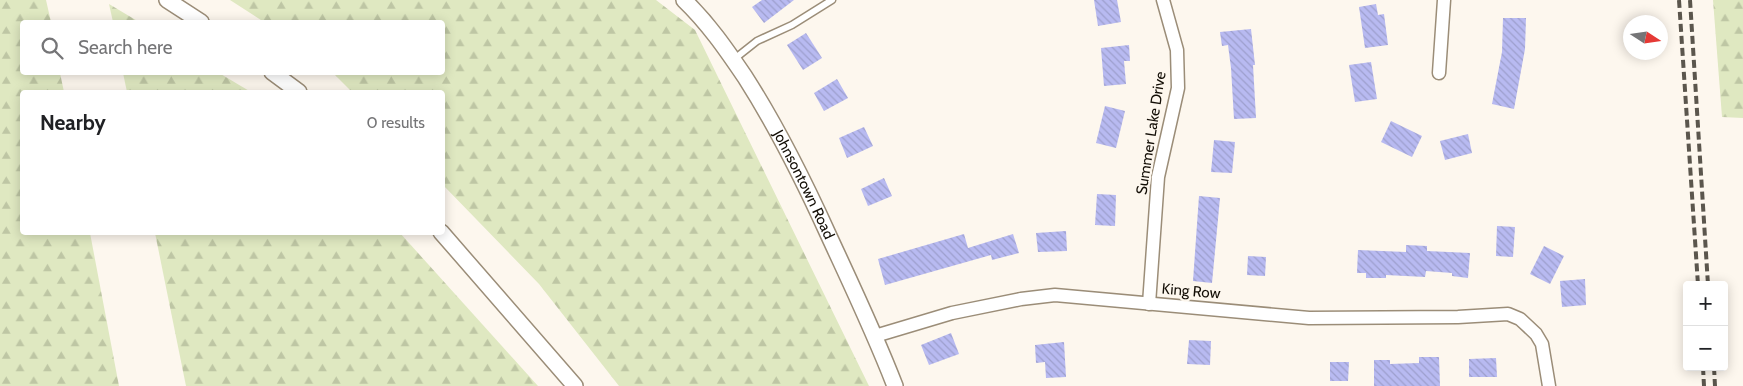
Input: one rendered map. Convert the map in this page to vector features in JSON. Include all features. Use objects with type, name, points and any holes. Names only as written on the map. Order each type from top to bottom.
[{"type":"street","points":[[167,0],[198,20]]},
{"type":"street","name":"Johnsontown Road","points":[[684,0],[708,25],[733,60],[763,105],[798,168],[875,336],[895,386]]},
{"type":"street","name":"Summer Lake Drive","points":[[1148,304],[1158,177],[1178,88],[1177,50],[1163,0]]},
{"type":"street","points":[[1439,73],[1444,0]]},
{"type":"street","points":[[276,75],[296,90]]},
{"type":"street","points":[[445,235],[575,386]]},
{"type":"street","name":"King Row","points":[[875,336],[952,313],[1029,298],[1055,295],[1309,318],[1458,317],[1508,314],[1520,319],[1536,334],[1542,344],[1549,386]]},
{"type":"lane","points":[[733,60],[757,41],[792,24],[832,0]]},
{"type":"green space","points":[[0,0],[46,0],[51,20],[20,20],[20,75],[60,75],[64,90],[20,90],[20,235],[90,235],[119,386],[0,386]]},
{"type":"green space","points":[[230,0],[656,0],[695,30],[869,386],[619,386],[539,284],[445,187],[445,90],[350,90],[335,75],[445,75],[445,20],[261,20]]},
{"type":"green space","points":[[1713,0],[1743,0],[1743,118],[1722,117]]},
{"type":"green space","points":[[109,4],[136,20],[113,20]]},
{"type":"green space","points":[[123,75],[222,75],[248,90],[127,90]]},
{"type":"green space","points":[[155,235],[402,235],[538,386],[186,386]]},
{"type":"building","points":[[762,0],[794,0],[764,23],[752,7]]},
{"type":"building","points":[[1094,0],[1117,0],[1121,22],[1098,26]]},
{"type":"building","points":[[1376,4],[1378,15],[1384,14],[1388,45],[1365,48],[1359,7]]},
{"type":"building","points":[[1503,18],[1526,18],[1525,49],[1514,109],[1492,104],[1502,52]]},
{"type":"building","points":[[1251,29],[1255,65],[1253,65],[1256,118],[1234,119],[1228,45],[1222,46],[1220,32]]},
{"type":"building","points":[[806,33],[822,58],[803,70],[787,45]]},
{"type":"building","points":[[1129,45],[1130,61],[1124,61],[1126,84],[1104,86],[1101,48]]},
{"type":"building","points":[[1371,62],[1377,99],[1355,102],[1349,65]]},
{"type":"building","points":[[837,79],[848,98],[824,111],[814,93]]},
{"type":"building","points":[[1105,106],[1125,111],[1116,148],[1096,143]]},
{"type":"building","points":[[1391,121],[1422,136],[1412,157],[1381,142]]},
{"type":"building","points":[[864,127],[873,146],[847,158],[839,138]]},
{"type":"building","points":[[1468,134],[1472,153],[1445,160],[1440,141]]},
{"type":"building","points":[[1214,140],[1235,142],[1232,173],[1211,172]]},
{"type":"building","points":[[884,178],[892,196],[868,206],[861,189]]},
{"type":"building","points":[[1097,194],[1116,195],[1115,226],[1095,225]]},
{"type":"building","points":[[1199,196],[1220,198],[1212,283],[1193,281]]},
{"type":"building","points":[[1497,226],[1515,227],[1513,257],[1496,256]]},
{"type":"building","points":[[1066,231],[1067,251],[1038,252],[1036,233]]},
{"type":"building","points":[[964,234],[968,248],[1013,234],[1019,253],[992,260],[991,255],[885,285],[878,259]]},
{"type":"building","points":[[1406,245],[1427,246],[1427,251],[1470,253],[1468,278],[1452,276],[1452,273],[1426,271],[1425,277],[1386,275],[1386,278],[1366,278],[1366,273],[1357,273],[1358,250],[1406,252]]},
{"type":"building","points":[[1544,246],[1564,256],[1550,284],[1530,274]]},
{"type":"building","points":[[1248,256],[1266,257],[1265,276],[1247,275]]},
{"type":"building","points":[[1585,279],[1586,305],[1562,307],[1560,281]]},
{"type":"building","points":[[951,333],[959,354],[929,365],[921,345]]},
{"type":"building","points":[[1189,340],[1211,341],[1210,365],[1187,364]]},
{"type":"building","points":[[1064,342],[1066,377],[1046,378],[1045,362],[1036,363],[1035,345]]},
{"type":"building","points":[[1419,357],[1439,357],[1440,386],[1374,386],[1374,360],[1390,360],[1390,364],[1419,363]]},
{"type":"building","points":[[1496,358],[1497,377],[1469,377],[1469,359]]},
{"type":"building","points":[[1330,362],[1349,362],[1348,381],[1330,381]]},
{"type":"railway","points":[[1679,0],[1698,281]]},
{"type":"railway","points":[[1690,0],[1708,281]]},
{"type":"railway","points":[[1703,371],[1704,386]]},
{"type":"railway","points":[[1714,371],[1715,386]]}]
